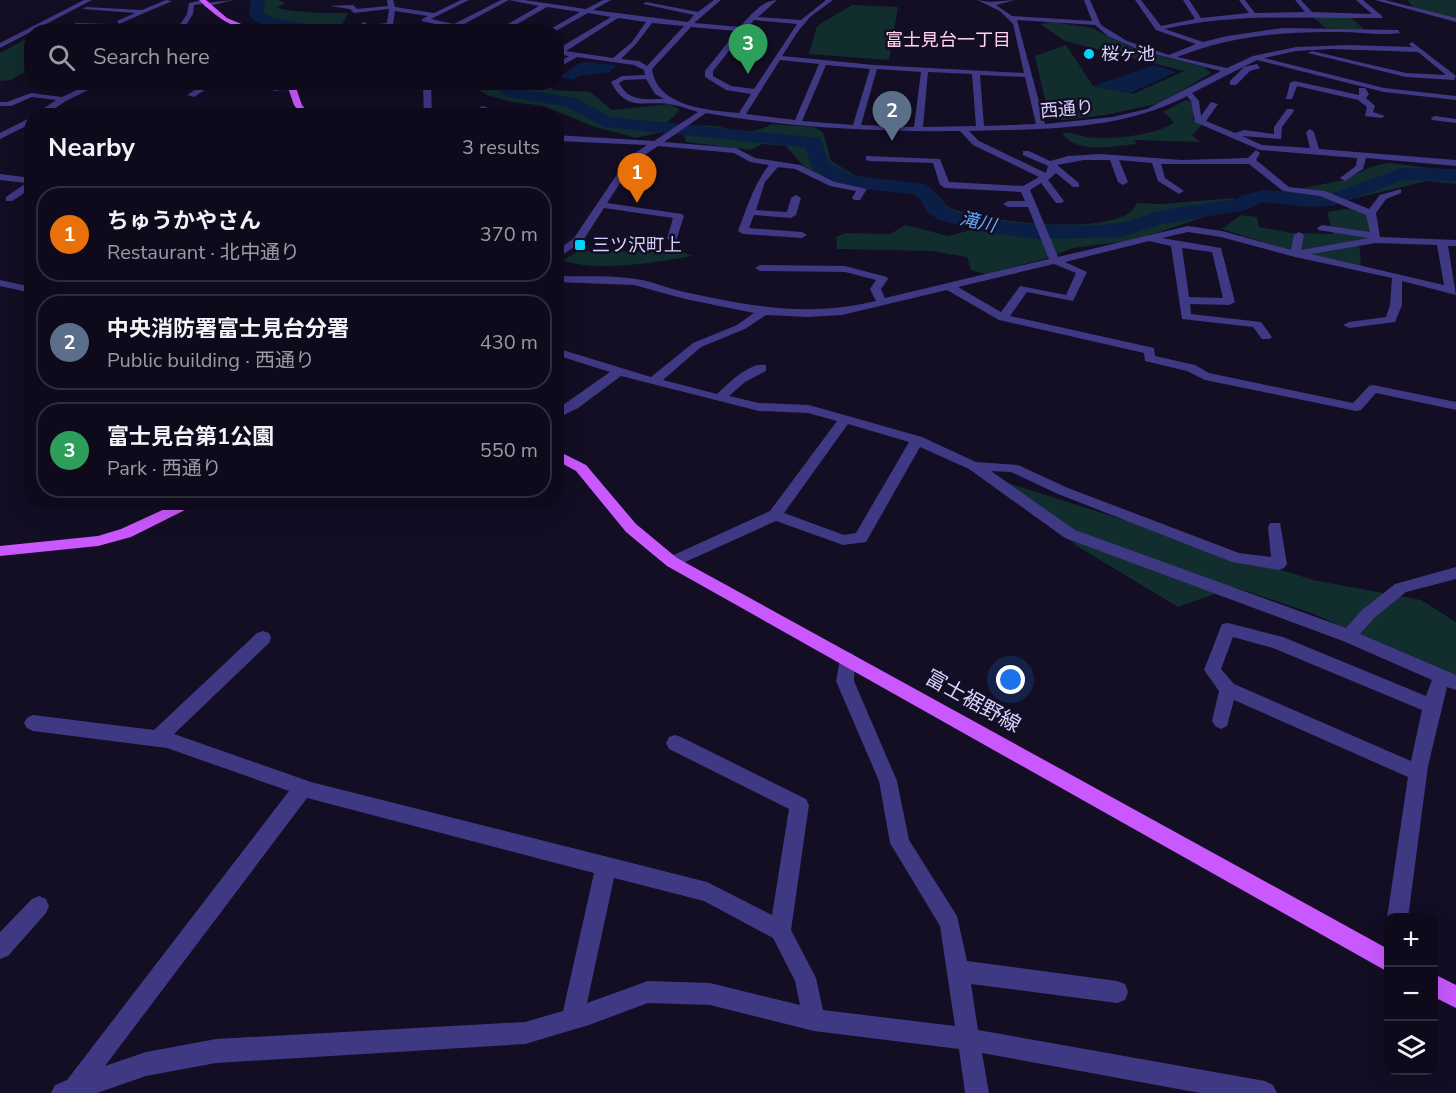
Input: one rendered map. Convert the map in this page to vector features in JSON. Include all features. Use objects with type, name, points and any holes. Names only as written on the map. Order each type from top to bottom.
[{"type":"main road","points":[[203,2],[225,19],[237,24]]},
{"type":"main road","points":[[293,90],[300,108]]},
{"type":"main road","name":"富士裾野線","points":[[564,458],[581,468],[631,528],[672,562],[1384,958]]},
{"type":"main road","points":[[0,550],[98,541],[126,533],[176,510]]},
{"type":"main road","points":[[1438,987],[1456,997]]},
{"type":"street","points":[[43,24],[89,0]]},
{"type":"street","points":[[165,0],[191,4],[230,0]]},
{"type":"street","points":[[445,24],[424,20],[466,0]]},
{"type":"street","points":[[459,24],[506,0]]},
{"type":"street","points":[[512,0],[650,21],[741,29]]},
{"type":"street","points":[[558,7],[573,0]]},
{"type":"street","points":[[562,24],[608,0]]},
{"type":"street","points":[[675,102],[632,102],[619,90],[615,82],[622,78],[648,73],[689,24],[718,0]]},
{"type":"street","points":[[756,92],[729,88],[709,77],[709,71],[751,18],[774,0]]},
{"type":"street","points":[[741,116],[802,22],[830,0]]},
{"type":"street","points":[[980,0],[1012,18],[1018,28],[1041,126]]},
{"type":"street","points":[[990,4],[1012,0]]},
{"type":"street","points":[[1087,0],[1096,23]]},
{"type":"street","points":[[1138,0],[1158,29],[1200,43]]},
{"type":"street","points":[[1186,0],[1199,20]]},
{"type":"street","points":[[1242,0],[1253,14]]},
{"type":"street","points":[[1298,0],[1311,14]]},
{"type":"street","points":[[1359,0],[1455,79]]},
{"type":"street","points":[[1378,0],[1456,20]]},
{"type":"street","points":[[114,24],[170,1]]},
{"type":"street","points":[[184,24],[190,14],[191,4]]},
{"type":"street","points":[[646,4],[699,14]]},
{"type":"street","points":[[333,6],[353,7],[354,10],[391,5],[436,15]]},
{"type":"street","points":[[390,24],[391,5]]},
{"type":"street","points":[[511,24],[546,5]]},
{"type":"street","points":[[86,9],[145,11]]},
{"type":"street","points":[[564,49],[636,9]]},
{"type":"street","points":[[1158,29],[1199,20],[1253,14],[1378,16]]},
{"type":"street","points":[[751,18],[802,22]]},
{"type":"street","points":[[1012,18],[1096,23],[1130,44],[1227,70]]},
{"type":"street","points":[[1443,18],[1456,25]]},
{"type":"street","points":[[615,60],[634,44],[650,21]]},
{"type":"street","points":[[1172,56],[1200,43],[1238,34],[1291,29],[1398,32]]},
{"type":"street","points":[[0,46],[24,34]]},
{"type":"street","points":[[16,38],[24,38]]},
{"type":"street","name":"西通り","points":[[675,102],[704,111],[797,124],[856,129],[869,148],[918,131],[1041,126],[1130,116],[1160,107],[1189,94],[1227,70],[1255,58],[1296,50],[1352,47],[1419,50]]},
{"type":"street","points":[[1296,50],[1396,73],[1455,79]]},
{"type":"street","points":[[564,53],[636,63],[648,73],[655,90],[675,102]]},
{"type":"street","points":[[564,63],[575,55]]},
{"type":"street","points":[[778,58],[874,67],[1029,75]]},
{"type":"street","points":[[1255,58],[1372,87],[1410,94],[1456,98]]},
{"type":"street","points":[[797,124],[823,62]]},
{"type":"street","points":[[1233,83],[1247,69],[1262,64],[1286,67],[1285,69],[1310,77]]},
{"type":"street","points":[[856,129],[874,67]]},
{"type":"street","points":[[918,131],[925,69]]},
{"type":"street","points":[[976,72],[980,129]]},
{"type":"street","points":[[1289,97],[1294,83],[1361,98],[1371,106],[1368,114],[1381,116]]},
{"type":"street","points":[[1361,98],[1365,94],[1361,90],[1372,87]]},
{"type":"street","points":[[49,108],[83,90]]},
{"type":"street","points":[[191,96],[200,90]]},
{"type":"street","points":[[428,90],[428,108]]},
{"type":"street","points":[[1189,94],[1195,100],[1198,120],[1260,147],[1456,163]]},
{"type":"street","points":[[0,104],[31,96],[63,99]]},
{"type":"street","points":[[1202,121],[1214,104]]},
{"type":"street","points":[[564,250],[578,240],[631,160],[654,142],[704,111]]},
{"type":"street","points":[[1235,136],[1244,133],[1278,137],[1278,127],[1290,111]]},
{"type":"street","points":[[1435,118],[1456,121]]},
{"type":"street","points":[[0,136],[24,123]]},
{"type":"street","points":[[963,130],[976,143],[1045,178],[1059,201]]},
{"type":"street","points":[[1310,132],[1315,152]]},
{"type":"street","points":[[564,138],[654,142],[736,151],[753,160],[797,167],[833,184],[862,189],[857,198]]},
{"type":"street","points":[[1251,161],[1260,147]]},
{"type":"street","points":[[869,148],[937,161],[945,185],[1025,189],[1051,174],[1052,165]]},
{"type":"street","points":[[1026,153],[1052,165],[1076,185]]},
{"type":"street","points":[[1345,178],[1360,167],[1362,157]]},
{"type":"street","points":[[1052,165],[1064,159],[1114,159],[1184,164],[1251,161],[1286,189],[1322,193],[1371,213]]},
{"type":"street","points":[[1114,159],[1123,182]]},
{"type":"street","points":[[1156,162],[1161,179],[1179,191]]},
{"type":"street","points":[[776,164],[761,182],[748,212],[743,231],[802,235]]},
{"type":"street","points":[[0,177],[24,181]]},
{"type":"street","points":[[997,177],[1012,189]]},
{"type":"street","points":[[9,199],[24,188]]},
{"type":"street","points":[[1003,318],[1024,288],[1069,299],[1082,272],[1055,261],[1025,189]]},
{"type":"street","points":[[1363,256],[1375,238],[1371,213],[1383,197],[1398,191]]},
{"type":"street","points":[[748,212],[792,215],[796,198]]},
{"type":"street","points":[[1008,204],[1031,204]]},
{"type":"street","points":[[603,205],[679,216],[672,239]]},
{"type":"street","points":[[1322,228],[1375,238],[1456,243]]},
{"type":"street","points":[[564,279],[635,282],[685,296],[764,311],[808,314],[842,312],[1188,229],[1204,230],[1295,254],[1363,256],[1396,277],[1453,291],[1442,242]]},
{"type":"street","points":[[1295,254],[1299,235]]},
{"type":"street","points":[[1149,239],[1217,250],[1229,302],[1184,300]]},
{"type":"street","points":[[1176,244],[1186,317],[1257,324],[1266,337]]},
{"type":"street","points":[[1295,254],[1363,256]]},
{"type":"street","points":[[760,268],[845,269],[883,279],[875,289],[882,302]]},
{"type":"street","points":[[1348,326],[1391,320],[1396,305],[1396,277]]},
{"type":"street","points":[[0,283],[24,288]]},
{"type":"street","points":[[950,287],[1003,318],[1150,351],[1149,358],[1191,368],[1205,376],[1356,407],[1373,389],[1456,406]]},
{"type":"street","points":[[655,380],[698,345],[741,327],[764,311]]},
{"type":"street","points":[[564,354],[719,398],[759,407],[809,409],[844,421],[917,440],[974,466],[1070,534],[1349,636],[1448,680],[1431,706],[1418,772],[1398,913]]},
{"type":"street","points":[[719,398],[741,379],[762,368]]},
{"type":"street","points":[[564,411],[580,403],[590,391],[620,371]]},
{"type":"street","points":[[672,562],[776,516],[844,421]]},
{"type":"street","points":[[776,516],[843,540],[861,538],[917,440]]},
{"type":"street","points":[[974,466],[1013,468],[1063,491],[1237,558],[1279,564],[1275,527]]},
{"type":"street","points":[[1349,636],[1368,614],[1401,588],[1456,573]]},
{"type":"street","points":[[1418,772],[1228,689],[1212,670],[1228,629],[1277,642],[1431,706]]},
{"type":"street","points":[[157,739],[263,638]]},
{"type":"street","points":[[847,659],[845,681],[888,781],[900,843],[950,923],[977,1093]]},
{"type":"street","points":[[1221,721],[1228,689]]},
{"type":"street","points":[[33,723],[157,739],[304,787],[707,892],[780,931],[805,978],[814,1020]]},
{"type":"street","points":[[675,743],[799,805],[780,931]]},
{"type":"street","points":[[69,1090],[304,787]]},
{"type":"street","points":[[572,1019],[606,866]]},
{"type":"street","points":[[0,948],[39,906]]},
{"type":"street","points":[[958,971],[1117,992]]},
{"type":"street","points":[[69,1090],[146,1064],[216,1051],[525,1033],[648,992],[710,994],[814,1020],[967,1039],[1264,1093]]},
{"type":"green space","points":[[253,0],[279,0],[285,3],[277,8],[295,11],[348,13],[342,24],[276,24],[258,15]]},
{"type":"green space","points":[[1407,0],[1456,0],[1456,20],[1416,10]]},
{"type":"green space","points":[[852,5],[898,7],[889,60],[809,54],[817,26]]},
{"type":"green space","points":[[1309,14],[1349,16],[1365,30],[1326,28]]},
{"type":"green space","points":[[1054,22],[1092,28],[1136,50],[1204,67],[1211,73],[1161,103],[1105,115],[1063,120],[1048,113],[1035,56],[1066,45],[1093,86],[1133,94],[1184,71],[1065,41],[1040,24]]},
{"type":"green space","points":[[24,40],[24,72],[11,80],[0,81],[0,53]]},
{"type":"green space","points":[[480,90],[590,92],[612,110],[670,104],[680,110],[657,133],[636,138],[592,126],[564,114],[564,108],[512,102],[487,95]]},
{"type":"green space","points":[[1186,100],[1193,103],[1193,119],[1202,125],[1192,135],[1200,142],[1134,140],[1136,144],[1096,148],[1076,144],[1062,133],[1107,138],[1156,131],[1174,122],[1163,112]]},
{"type":"green space","points":[[771,124],[814,127],[823,132],[831,161],[856,176],[925,185],[919,193],[850,185],[804,167],[786,146],[762,144],[751,150],[686,142],[683,133],[696,126],[705,125],[751,131]]},
{"type":"green space","points":[[1388,163],[1456,169],[1456,184],[1427,181],[1348,200],[1303,188],[1344,180],[1371,167]]},
{"type":"green space","points":[[935,192],[949,207],[967,213],[1020,222],[1050,224],[1107,221],[1127,214],[1137,203],[1161,204],[1234,198],[1242,204],[1136,240],[1073,248],[1045,259],[986,274],[971,270],[967,257],[932,251],[837,249],[836,237],[845,233],[890,234],[906,225],[948,236],[971,230],[983,230],[936,218],[926,209],[926,201]]},
{"type":"green space","points":[[1352,208],[1368,212],[1371,238],[1359,241],[1361,266],[1282,248],[1222,229],[1241,215],[1257,217],[1259,227],[1292,233],[1333,234],[1327,212]]},
{"type":"green space","points":[[579,251],[683,252],[692,256],[609,266],[576,264],[564,259]]},
{"type":"green space","points":[[989,477],[1313,580],[1421,600],[1456,622],[1456,678],[1312,613],[1234,587],[1178,607],[1077,546]]},
{"type":"water","points":[[582,62],[617,65],[609,72],[579,76],[573,80],[564,78],[564,74]]},
{"type":"water","points":[[1154,65],[1176,72],[1130,93],[1093,86]]},
{"type":"waterway","name":"滝川","points":[[258,0],[256,15],[275,24]]},
{"type":"waterway","name":"滝川","points":[[510,90],[515,93],[570,102],[605,122],[647,128],[813,142],[820,166],[843,178],[864,183],[918,188],[928,195],[934,207],[946,215],[992,226],[1037,232],[1121,230],[1159,218],[1246,204],[1247,200],[1263,196],[1310,201],[1333,200],[1402,174],[1456,175]]},
{"type":"place","name":"桜ヶ池","points":[[1089,54]]},
{"type":"place","name":"富士見台第1公園","points":[[748,74]]},
{"type":"place","name":"中央消防署富士見台分署","points":[[892,141]]},
{"type":"place","name":"ちゅうかやさん","points":[[637,203]]},
{"type":"place","name":"三ツ沢町上","points":[[580,245]]},
{"type":"district","name":"富士見台一丁目","points":[[948,40]]}]
